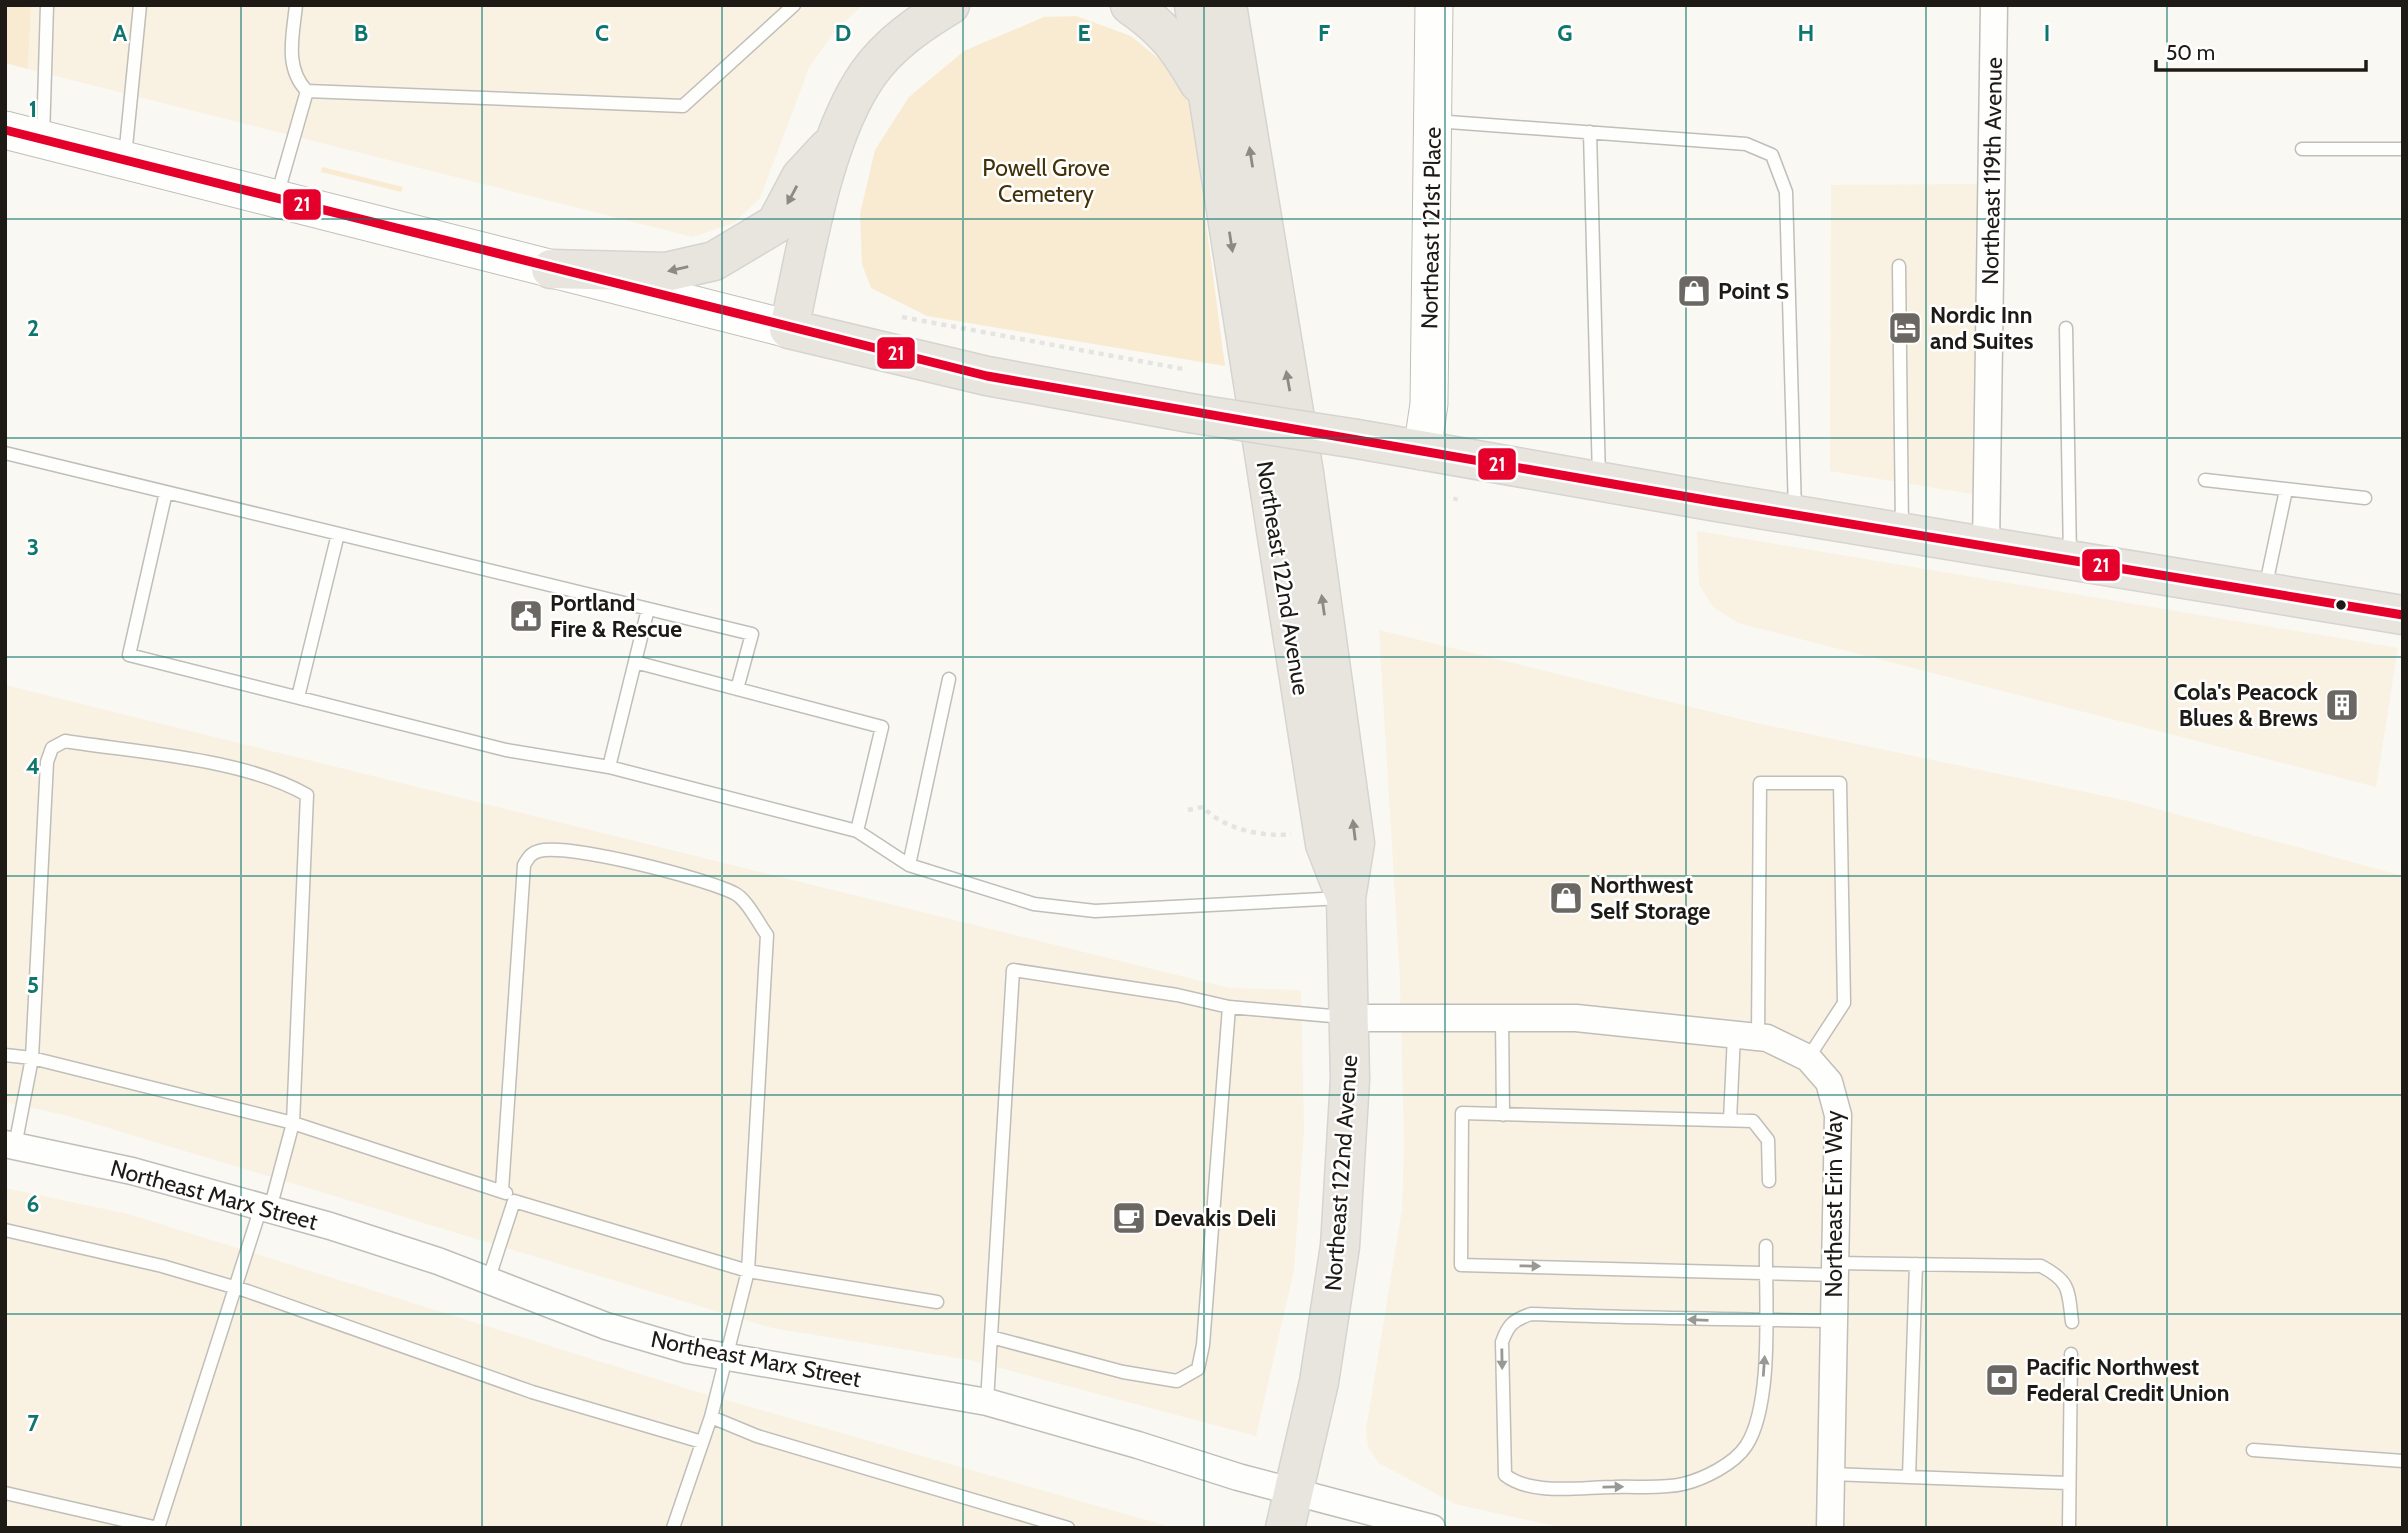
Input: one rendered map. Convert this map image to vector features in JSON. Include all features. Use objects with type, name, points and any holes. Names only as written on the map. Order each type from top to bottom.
[{"type":"main road","points":[[789,328],[834,142],[850,105],[884,55],[922,23],[950,5]]},
{"type":"main road","points":[[1129,5],[1151,20],[1177,45],[1208,98]]},
{"type":"main road","name":"Northeast 122nd Avenue","points":[[1194,5],[1325,845],[1346,898]]},
{"type":"main road","name":"Northeast 122nd Avenue","points":[[1227,5],[1304,472],[1355,843],[1346,898],[1351,1018],[1347,1154],[1340,1246],[1319,1382],[1285,1528]]},
{"type":"main road","name":"Northeast 121st Place","points":[[1422,451],[1429,404],[1434,5]]},
{"type":"main road","points":[[5,130],[551,269],[987,376],[1190,413],[2403,615]]},
{"type":"main road","points":[[551,269],[666,272],[714,261],[776,224],[801,177],[834,142]]},
{"type":"street","name":"Northeast 119th Avenue","points":[[1986,547],[1994,5]]},
{"type":"street","name":"Northeast Erin Way","points":[[1351,1018],[1576,1018],[1767,1038],[1808,1058],[1829,1082],[1838,1115],[1830,1528]]},
{"type":"street","name":"Northeast Marx Street","points":[[10,1145],[132,1171],[266,1208],[414,1253],[606,1326],[725,1358],[987,1402],[1294,1492],[1432,1528]]},
{"type":"lane","points":[[43,140],[47,5]]},
{"type":"lane","points":[[124,161],[140,5]]},
{"type":"lane","points":[[296,5],[291,64],[295,80],[307,91],[683,106],[794,5]]},
{"type":"lane","points":[[276,200],[307,91]]},
{"type":"lane","points":[[1433,121],[1746,144],[1772,155],[1786,192],[1795,515]]},
{"type":"lane","points":[[1590,132],[1599,482]]},
{"type":"lane","points":[[2302,149],[2403,149]]},
{"type":"lane","points":[[1899,266],[1902,533]]},
{"type":"lane","points":[[2066,328],[2070,561]]},
{"type":"lane","points":[[5,453],[752,634],[737,689]]},
{"type":"lane","points":[[2205,480],[2365,498]]},
{"type":"lane","points":[[2264,593],[2286,490]]},
{"type":"lane","points":[[166,492],[129,655],[506,750],[609,767],[857,831],[909,864],[1034,904],[1095,911],[1346,898]]},
{"type":"lane","points":[[298,697],[338,534]]},
{"type":"lane","points":[[609,767],[648,609]]},
{"type":"lane","points":[[635,662],[881,727],[857,831]]},
{"type":"lane","points":[[909,864],[949,680]]},
{"type":"lane","points":[[5,1493],[158,1528],[235,1287],[266,1208],[293,1123],[307,795],[283,781],[231,766],[65,741],[52,748],[47,762],[33,1058],[10,1145]]},
{"type":"lane","points":[[1730,1120],[1746,1036],[1760,782],[1840,782],[1844,1003],[1808,1058]]},
{"type":"lane","points":[[502,1190],[524,865],[530,856],[540,850],[555,851],[638,864],[691,877],[737,894],[767,935],[748,1270],[711,1417],[673,1528]]},
{"type":"lane","points":[[987,1402],[1013,970],[1177,995],[1229,1007],[1351,1018]]},
{"type":"lane","points":[[990,1337],[1123,1372],[1177,1381],[1198,1369],[1203,1345],[1229,1007]]},
{"type":"lane","points":[[1502,1017],[1503,1115]]},
{"type":"lane","points":[[5,1055],[33,1058],[293,1123],[502,1190],[514,1201],[748,1270],[937,1302]]},
{"type":"lane","points":[[1769,1181],[1768,1140],[1753,1121],[1462,1114],[1461,1265],[1766,1270],[1916,1264],[2041,1266],[2061,1277],[2068,1292],[2072,1322]]},
{"type":"lane","points":[[488,1281],[514,1201]]},
{"type":"lane","points":[[5,1230],[162,1266],[235,1287],[532,1392],[702,1442]]},
{"type":"lane","points":[[1766,1246],[1766,1320],[1759,1413],[1745,1448],[1722,1466],[1681,1485],[1547,1488],[1511,1480],[1505,1475],[1502,1342],[1509,1325],[1519,1318],[1531,1314],[1766,1320],[1834,1321]]},
{"type":"lane","points":[[1909,1476],[1916,1264]]},
{"type":"lane","points":[[2069,1528],[2071,1354]]},
{"type":"lane","points":[[711,1417],[757,1436],[1068,1528]]},
{"type":"lane","points":[[2253,1450],[2403,1461]]},
{"type":"lane","points":[[1831,1474],[2068,1483]]},
{"type":"path","points":[[902,317],[1183,369]]},
{"type":"path","points":[[1188,810],[1203,807],[1212,817],[1232,826],[1279,836],[1323,830]]},
{"type":"shaded area","points":[[31,5],[863,5],[835,30],[809,68],[760,198],[734,223],[693,237],[28,69]]},
{"type":"shaded area","name":"Nordic Inn and Suites","points":[[1980,184],[1978,495],[1830,471],[1831,185]]},
{"type":"shaded area","points":[[1697,531],[2398,648],[2376,787],[1738,623],[1713,607],[1699,584]]},
{"type":"shaded area","points":[[1379,630],[1752,722],[2128,801],[2403,876],[2403,1528],[1564,1528],[1455,1504],[1379,1463],[1368,1447],[1366,1430],[1402,1209],[1404,1143],[1400,980]]},
{"type":"shaded area","points":[[5,685],[1229,988],[1301,990],[1304,1130],[1294,1270],[1256,1436],[970,1360],[772,1328],[69,1116],[5,1102]]},
{"type":"shaded area","points":[[5,1188],[128,1214],[691,1390],[1174,1528],[5,1528]]},
{"type":"green space","points":[[5,5],[31,5],[28,69],[5,63]]},
{"type":"green space","name":"Powell Grove Cemetery","points":[[1076,16],[1131,36],[1159,59],[1189,95],[1225,366],[927,316],[871,288],[862,264],[860,214],[875,150],[909,97],[964,51],[1044,17]]},
{"type":"green space","points":[[322,167],[403,187],[401,192],[321,172]]},
{"type":"transit line","name":"21","points":[[5,130],[987,376],[1717,502],[2403,615]]},
{"type":"place","name":"Point S","points":[[1694,291]]},
{"type":"place","name":"Nordic Inn and Suites","points":[[1905,328]]},
{"type":"place","name":"Portland Fire & Rescue","points":[[526,616]]},
{"type":"place","name":"Cola's Peacock Blues & Brews","points":[[2342,705]]},
{"type":"place","name":"Northwest Self Storage","points":[[1566,898]]},
{"type":"place","name":"Devakis Deli","points":[[1129,1218]]},
{"type":"place","name":"Pacific Northwest Federal Credit Union","points":[[2002,1380]]}]
